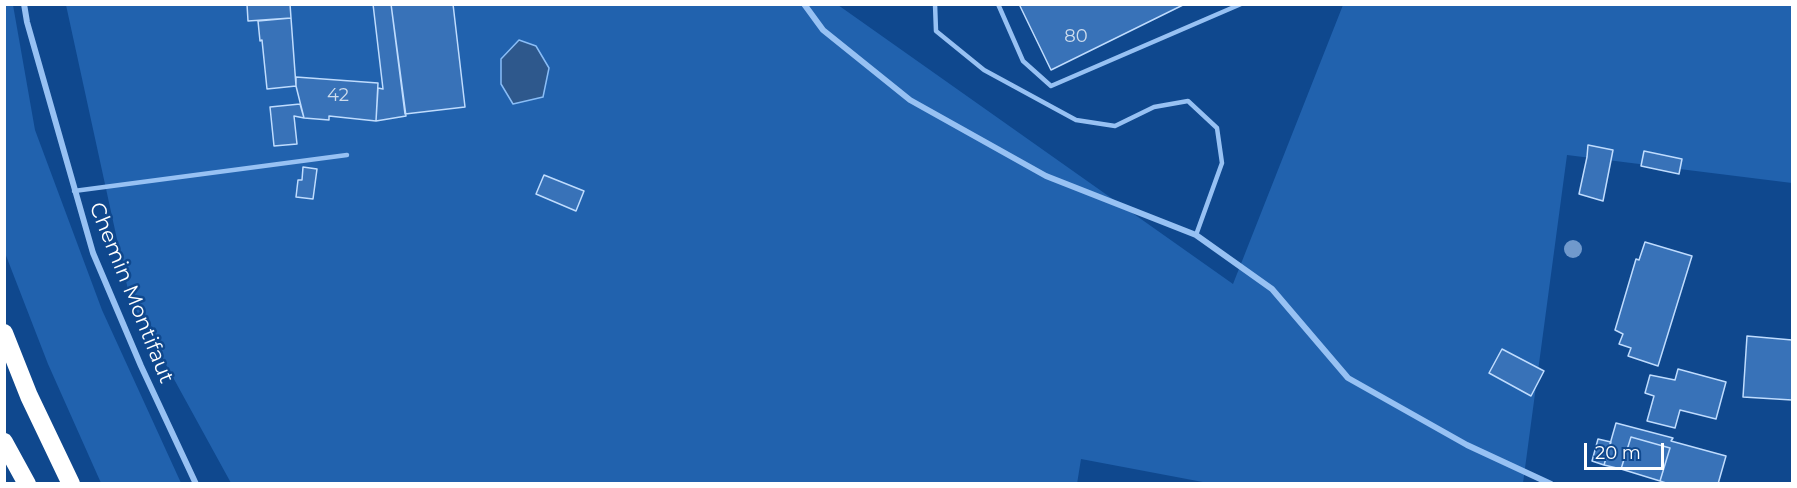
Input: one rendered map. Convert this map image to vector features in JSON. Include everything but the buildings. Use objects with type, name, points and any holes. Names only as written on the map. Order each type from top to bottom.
[{"type":"highway","points":[[4,333],[29,396],[71,483]]},
{"type":"highway","points":[[4,442],[27,483]]},
{"type":"street","name":"Chemin Montifaut","points":[[24,4],[74,191],[93,252],[141,366],[196,483]]},
{"type":"street","points":[[804,4],[823,30],[910,100],[1046,176],[1196,235],[1272,290],[1348,378],[1467,445],[1551,483]]},
{"type":"lane","points":[[935,4],[936,30],[984,70],[1076,120],[1115,126],[1154,107],[1188,101],[1217,128],[1222,163],[1196,235]]},
{"type":"lane","points":[[998,4],[1023,61],[1051,86],[1241,4]]},
{"type":"lane","points":[[74,191],[347,155]]},
{"type":"shaded area","points":[[4,5],[13,5],[35,130],[102,310],[181,483],[101,483],[48,364],[5,253]]},
{"type":"shaded area","points":[[66,5],[838,5],[1233,284],[1343,5],[1792,5],[1792,183],[1567,155],[1523,483],[1208,483],[1081,459],[1077,484],[231,483],[130,299]]},
{"type":"shaded area","points":[[519,40],[536,46],[549,68],[543,97],[513,104],[501,84],[501,59]]}]
